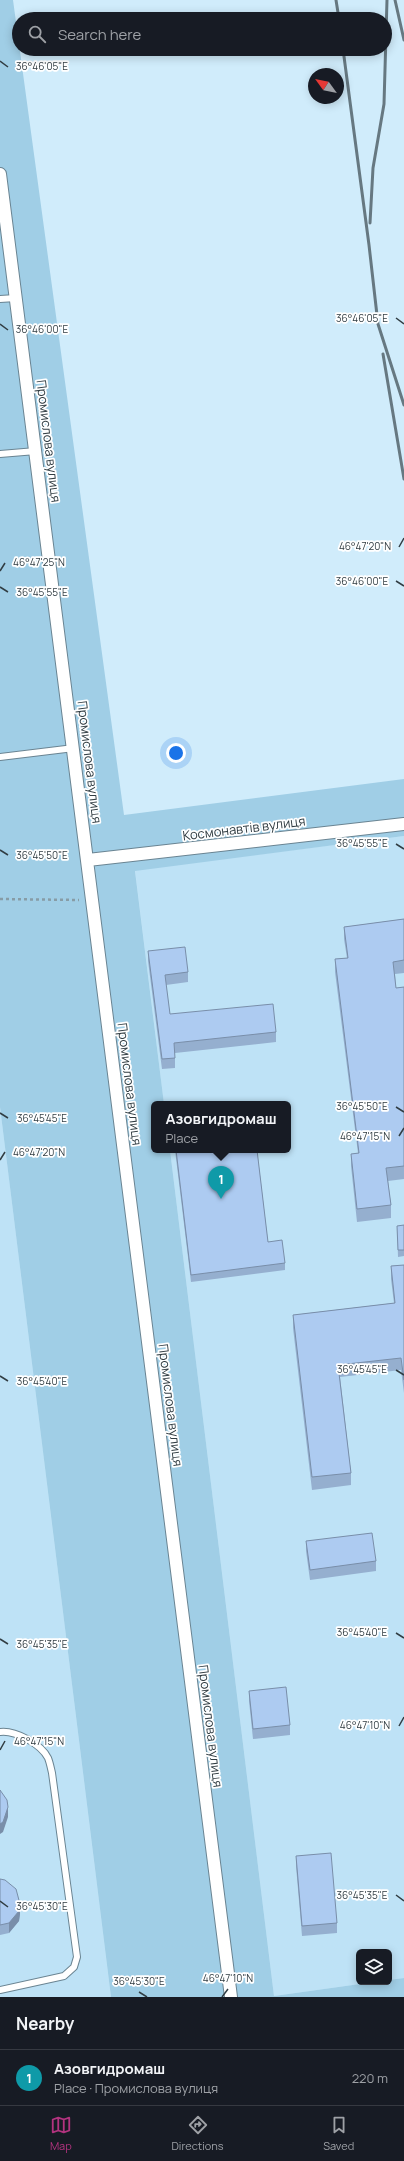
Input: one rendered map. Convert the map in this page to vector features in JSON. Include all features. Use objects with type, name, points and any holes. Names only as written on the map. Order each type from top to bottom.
[{"type":"street","name":"Промислова вулиця","points":[[0,174],[74,748],[231,1997]]},
{"type":"street","name":"Космонавтів вулиця","points":[[88,860],[404,824]]},
{"type":"lane","points":[[0,300],[16,298]]},
{"type":"lane","points":[[0,454],[36,451]]},
{"type":"lane","points":[[0,757],[74,748]]},
{"type":"lane","points":[[0,1732],[22,1737],[38,1746],[48,1757],[52,1773],[77,1957],[74,1967],[64,1976],[0,1990]]},
{"type":"path","points":[[0,899],[93,900]]},
{"type":"shaded area","points":[[0,0],[13,0],[15,12],[12,12],[12,56],[21,56],[124,815],[404,779],[404,836],[135,871],[164,1101],[151,1101],[151,1153],[170,1153],[274,1996],[356,1985],[392,1985],[392,1980],[404,1978],[404,1997],[111,1997],[0,1107]]},
{"type":"shaded area","points":[[404,836],[404,1978],[392,1980],[392,1949],[356,1949],[356,1985],[274,1996],[170,1153],[291,1153],[291,1101],[164,1101],[135,870]]},
{"type":"shaded area","points":[[0,1107],[111,1997],[0,1997]]},
{"type":"building","points":[[404,919],[404,960],[393,962],[396,988],[404,987],[404,1166],[386,1168],[391,1205],[357,1209],[351,1154],[359,1153],[335,959],[348,958],[344,927]]},
{"type":"building","points":[[185,947],[188,972],[165,975],[170,1014],[273,1004],[276,1032],[174,1043],[175,1058],[162,1059],[148,951]]},
{"type":"building","points":[[176,1153],[257,1153],[268,1242],[282,1240],[285,1263],[191,1275]]},
{"type":"building","points":[[404,1225],[404,1250],[398,1250],[397,1226]]},
{"type":"building","points":[[404,1265],[404,1380],[401,1358],[338,1365],[351,1473],[312,1477],[293,1315],[395,1303],[391,1266]]},
{"type":"building","points":[[372,1533],[376,1561],[310,1570],[306,1541]]},
{"type":"building","points":[[286,1687],[290,1725],[253,1729],[249,1691]]},
{"type":"building","points":[[0,1790],[7,1800],[8,1807],[3,1822],[0,1824]]},
{"type":"building","points":[[331,1853],[337,1923],[302,1926],[296,1856]]},
{"type":"building","points":[[0,1879],[5,1880],[16,1889],[20,1904],[19,1911],[9,1923],[0,1925]]},
{"type":"railway","points":[[336,0],[338,12]]},
{"type":"railway","points":[[387,0],[387,12]]},
{"type":"railway","points":[[395,0],[404,40]]},
{"type":"railway","points":[[344,56],[378,324],[404,405]]},
{"type":"railway","points":[[370,223],[373,168],[384,104],[385,56]]},
{"type":"railway","points":[[383,354],[404,479]]},
{"type":"place","name":"Азовгидромаш","points":[[221,1199]]}]
